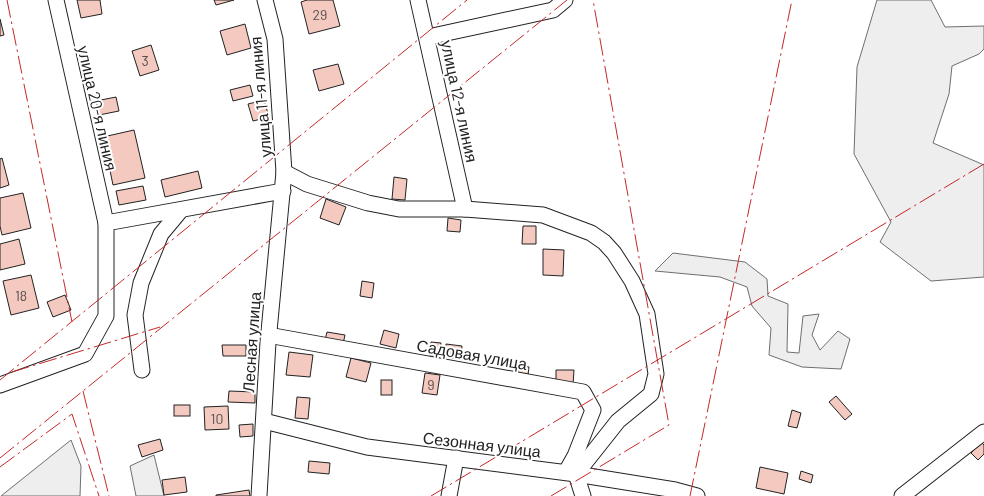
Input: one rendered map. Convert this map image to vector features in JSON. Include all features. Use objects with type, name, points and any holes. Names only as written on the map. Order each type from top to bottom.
[{"type":"street","name":"улица 20-я линия","points":[[0,385],[85,354],[106,316],[106,223],[56,0]]},
{"type":"street","name":"улица 11-я линия","points":[[265,0],[275,39],[284,172],[282,191]]},
{"type":"street","name":"улица 12-я линия","points":[[418,0],[466,209]]},
{"type":"street","points":[[428,37],[553,10],[565,0]]},
{"type":"street","points":[[284,172],[307,184],[368,203],[399,209],[466,209],[543,215],[592,233],[604,242],[614,253],[632,280],[647,314],[656,374],[651,394],[618,421],[571,473],[583,496]]},
{"type":"street","points":[[106,223],[282,191]]},
{"type":"street","name":"Лесная улица","points":[[260,496],[268,335],[282,191]]},
{"type":"street","points":[[142,370],[135,315],[141,283],[161,234],[181,210]]},
{"type":"street","name":"Садовая улица","points":[[268,335],[583,392],[593,410],[575,456],[571,473]]},
{"type":"street","name":"Сезонная улица","points":[[264,421],[367,447],[571,473],[675,490],[697,496]]},
{"type":"street","points":[[902,496],[984,432]]},
{"type":"street","points":[[449,496],[456,458]]},
{"type":"shaded area","points":[[877,0],[931,0],[945,27],[984,26],[984,49],[979,54],[952,66],[949,94],[933,143],[984,165],[984,277],[931,281],[880,242],[891,222],[854,154],[857,67]]},
{"type":"shaded area","points":[[673,253],[745,262],[767,279],[768,296],[788,304],[787,352],[799,353],[803,316],[819,314],[812,335],[820,350],[838,331],[850,339],[841,369],[802,367],[769,355],[771,328],[752,306],[747,287],[720,277],[655,271]]},
{"type":"shaded area","points":[[71,440],[81,466],[80,496],[1,496]]},
{"type":"shaded area","points":[[154,455],[164,496],[136,496],[130,466]]},
{"type":"building","points":[[77,0],[100,0],[102,14],[81,18]]},
{"type":"building","points":[[214,0],[234,0],[216,5]]},
{"type":"building","points":[[307,0],[333,0],[340,26],[309,34],[301,2]]},
{"type":"building","points":[[0,19],[4,35],[0,36]]},
{"type":"building","points":[[245,24],[251,48],[227,55],[220,31]]},
{"type":"building","points":[[151,45],[159,70],[140,76],[132,51]]},
{"type":"building","points":[[338,64],[344,84],[319,91],[313,70]]},
{"type":"building","points":[[250,85],[253,96],[233,101],[230,90]]},
{"type":"building","points":[[116,97],[119,111],[99,115],[96,101]]},
{"type":"building","points":[[264,100],[269,117],[253,121],[248,104]]},
{"type":"building","points":[[134,130],[145,178],[113,185],[103,137]]},
{"type":"building","points":[[2,158],[9,185],[0,188],[0,159]]},
{"type":"building","points":[[198,171],[202,188],[165,197],[161,180]]},
{"type":"building","points":[[394,177],[407,179],[405,200],[392,199]]},
{"type":"building","points":[[143,186],[146,200],[119,205],[116,191]]},
{"type":"building","points":[[23,193],[31,228],[2,235],[0,226],[0,198]]},
{"type":"building","points":[[326,199],[346,207],[339,225],[320,218]]},
{"type":"building","points":[[448,218],[461,220],[460,232],[447,231]]},
{"type":"building","points":[[523,226],[536,226],[536,244],[522,244]]},
{"type":"building","points":[[19,239],[25,264],[0,270],[0,244]]},
{"type":"building","points":[[543,249],[564,250],[563,276],[543,275]]},
{"type":"building","points":[[31,275],[39,308],[11,315],[3,281]]},
{"type":"building","points":[[362,281],[374,283],[372,298],[360,296]]},
{"type":"building","points":[[65,295],[71,310],[53,317],[47,302]]},
{"type":"building","points":[[384,330],[399,334],[396,348],[380,344]]},
{"type":"building","points":[[327,332],[345,335],[343,344],[325,340]]},
{"type":"building","points":[[431,342],[441,343],[440,357],[430,356]]},
{"type":"building","points":[[446,344],[462,346],[461,359],[445,357]]},
{"type":"building","points":[[222,345],[246,345],[246,356],[223,356]]},
{"type":"building","points":[[289,352],[313,355],[310,377],[286,375]]},
{"type":"building","points":[[351,358],[371,363],[366,382],[346,377]]},
{"type":"building","points":[[519,365],[529,367],[528,375],[518,373]]},
{"type":"building","points":[[556,370],[574,370],[573,385],[556,384]]},
{"type":"building","points":[[425,373],[440,375],[437,395],[422,393]]},
{"type":"building","points":[[381,380],[392,380],[392,395],[381,395]]},
{"type":"building","points":[[229,391],[255,392],[255,403],[228,402]]},
{"type":"building","points":[[836,396],[852,414],[845,420],[829,402]]},
{"type":"building","points":[[297,397],[310,398],[308,419],[295,418]]},
{"type":"building","points":[[174,405],[190,405],[190,416],[174,416]]},
{"type":"building","points":[[228,406],[229,429],[205,430],[204,407]]},
{"type":"building","points":[[792,410],[801,413],[797,428],[788,426]]},
{"type":"building","points":[[253,424],[253,436],[240,437],[239,425]]},
{"type":"building","points":[[160,439],[163,450],[142,457],[138,445]]},
{"type":"building","points":[[981,442],[984,445],[984,454],[978,460],[971,453]]},
{"type":"building","points":[[309,461],[330,463],[329,474],[308,472]]},
{"type":"building","points":[[760,467],[788,473],[784,494],[756,488]]},
{"type":"building","points":[[801,471],[813,475],[811,483],[799,479]]},
{"type":"building","points":[[185,477],[187,492],[164,495],[162,480]]},
{"type":"building","points":[[249,490],[250,496],[216,496],[216,495]]},
{"type":"power","points":[[7,0],[72,322]]},
{"type":"power","points":[[0,380],[467,0]]},
{"type":"power","points":[[0,458],[567,0]]},
{"type":"power","points":[[551,496],[669,425],[593,0]]},
{"type":"power","points":[[690,496],[792,0]]},
{"type":"power","points":[[431,496],[984,164]]},
{"type":"power","points":[[12,372],[160,327]]},
{"type":"power","points":[[83,391],[109,496]]},
{"type":"power","points":[[0,467],[72,414],[99,496]]}]
